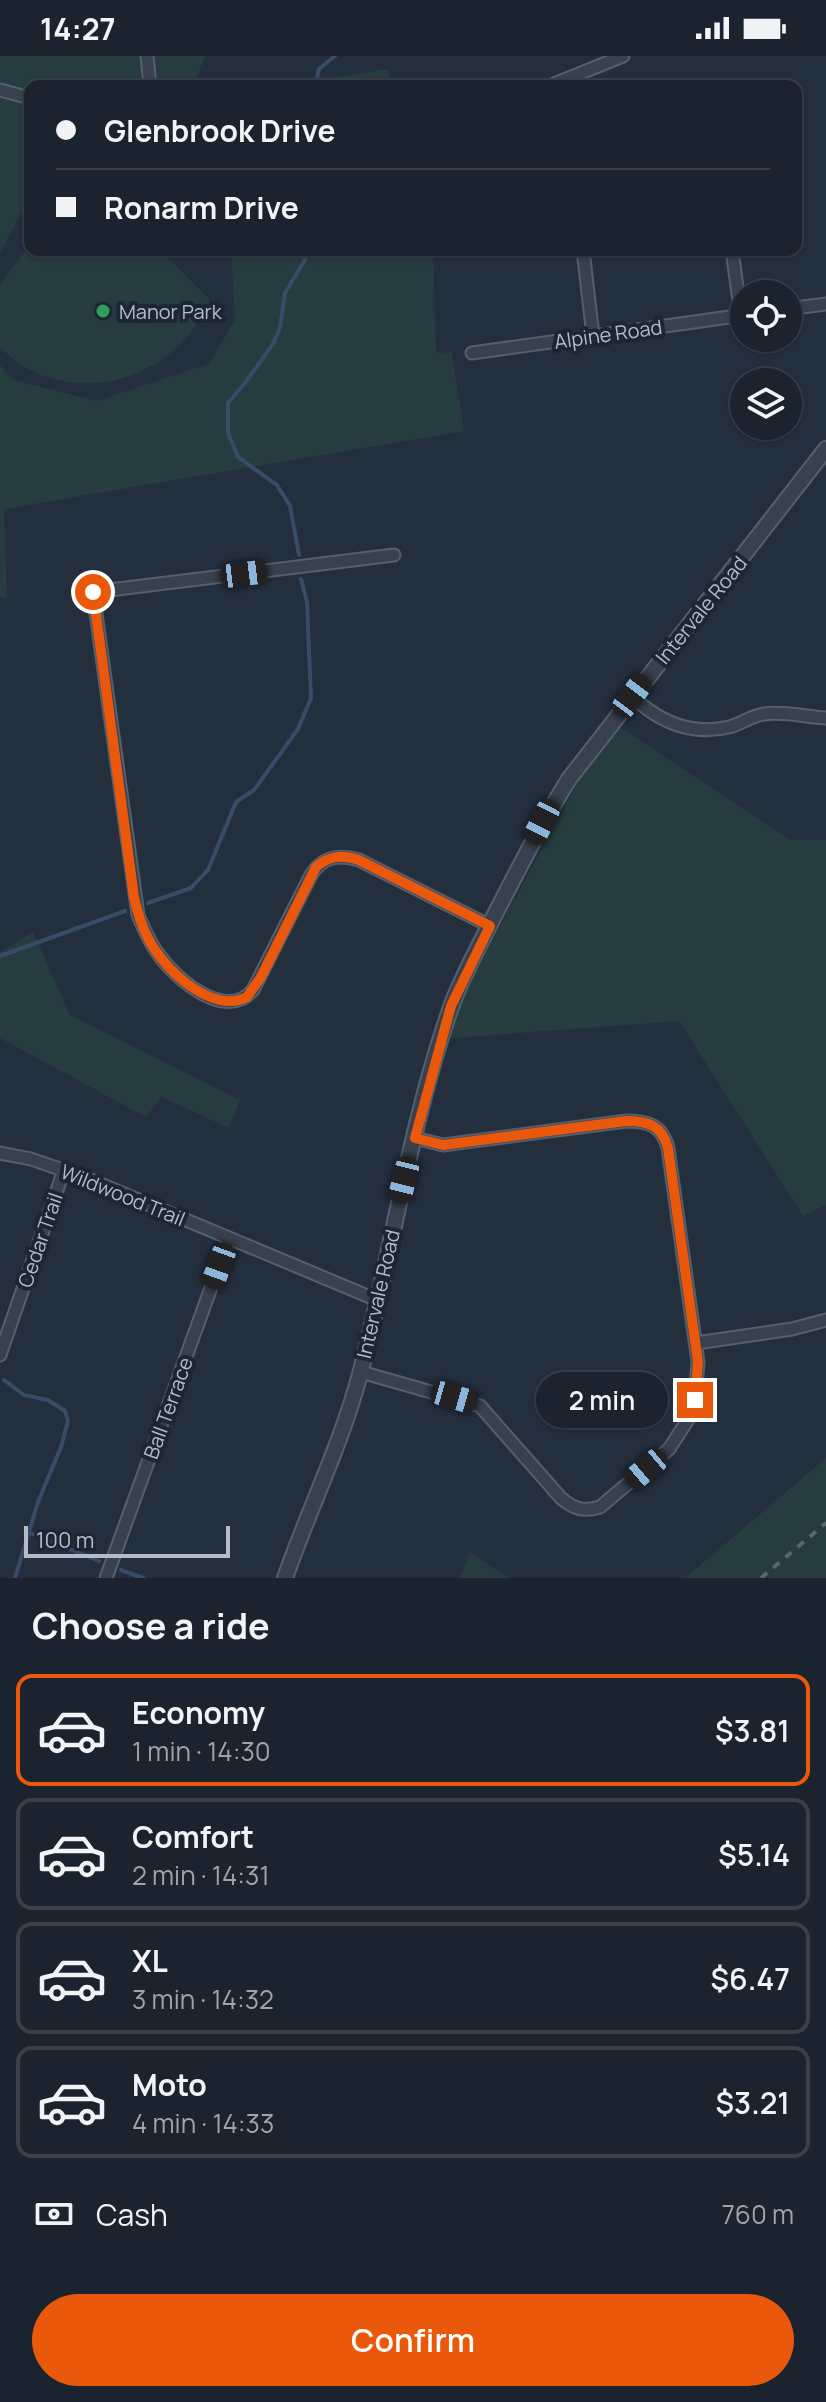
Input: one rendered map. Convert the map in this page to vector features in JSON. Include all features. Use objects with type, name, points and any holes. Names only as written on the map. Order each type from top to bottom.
[{"type":"street","points":[[147,56],[149,80]]},
{"type":"street","points":[[568,80],[623,56]]},
{"type":"street","points":[[0,90],[24,96]]},
{"type":"street","points":[[584,256],[593,336]]},
{"type":"street","points":[[733,256],[737,280]]},
{"type":"street","points":[[802,307],[826,304]]},
{"type":"street","name":"Alpine Road","points":[[472,353],[730,317]]},
{"type":"street","name":"Intervale Road","points":[[285,1578],[344,1431],[361,1372],[415,1138],[451,1006],[542,822],[569,779],[826,449]]},
{"type":"street","points":[[394,555],[93,592],[134,897],[148,939],[172,971],[211,998],[229,1002],[247,997],[261,977],[316,867],[332,857],[359,860],[490,926]]},
{"type":"street","points":[[632,696],[667,722],[695,730],[732,726],[762,714],[826,718]]},
{"type":"street","points":[[361,1372],[480,1406],[561,1498],[570,1506],[588,1511],[600,1507],[669,1449],[680,1434],[695,1400],[698,1378],[696,1343],[668,1148],[665,1139],[653,1125],[644,1121],[626,1121],[443,1145],[415,1138]]},
{"type":"street","name":"Wildwood Trail","points":[[0,1153],[64,1170],[377,1300]]},
{"type":"street","name":"Cedar Trail","points":[[0,1355],[64,1170]]},
{"type":"street","name":"Ball Terrace","points":[[106,1578],[229,1238]]},
{"type":"street","points":[[696,1343],[792,1329],[826,1320]]},
{"type":"green space","points":[[0,56],[205,56],[195,80],[24,80],[24,209],[0,254]]},
{"type":"green space","points":[[388,69],[389,80],[319,80]]},
{"type":"green space","name":"Manor Park","points":[[24,253],[24,256],[166,256],[210,300],[194,329],[172,352],[146,369],[117,380],[86,383],[55,380],[26,368],[0,347],[0,284]]},
{"type":"green space","points":[[231,256],[433,256],[436,353],[452,352],[464,431],[4,509],[7,598],[0,597],[0,365],[14,380],[97,401],[210,363],[235,319]]},
{"type":"green space","points":[[611,721],[790,840],[826,840],[826,1205],[803,1216],[679,1021],[439,1039]]},
{"type":"green space","points":[[33,932],[70,1015],[240,1100],[229,1128],[161,1097],[146,1117],[0,1038],[0,952]]},
{"type":"green space","points":[[826,1458],[826,1578],[685,1578]]},
{"type":"green space","points":[[470,1552],[508,1578],[460,1578]]},
{"type":"waterway","points":[[316,80],[319,69],[335,56]]},
{"type":"waterway","points":[[299,555],[290,506],[277,485],[238,457],[228,433],[228,403],[273,344],[280,328],[285,293],[307,256]]},
{"type":"waterway","points":[[148,903],[191,888],[208,870],[236,802],[254,790],[298,729],[311,698],[307,602],[301,579]]},
{"type":"waterway","points":[[0,956],[125,911]]},
{"type":"waterway","points":[[4,1380],[24,1395],[48,1400],[65,1411],[68,1421],[61,1447],[38,1502],[15,1578]]},
{"type":"waterway","points":[[28,1532],[99,1561]]},
{"type":"waterway","points":[[121,1570],[143,1578]]},
{"type":"railway","points":[[761,1578],[826,1523]]},
{"type":"place","name":"Manor Park","points":[[103,311]]},
{"type":"route","points":[[93,592],[134,897],[148,939],[160,957],[172,971],[211,998],[229,1002],[247,997],[261,977],[316,867],[332,857],[341,856],[359,860],[490,926],[451,1006],[415,1138],[443,1145],[626,1121],[644,1121],[659,1130],[668,1148],[696,1343],[698,1378],[695,1400]]}]
